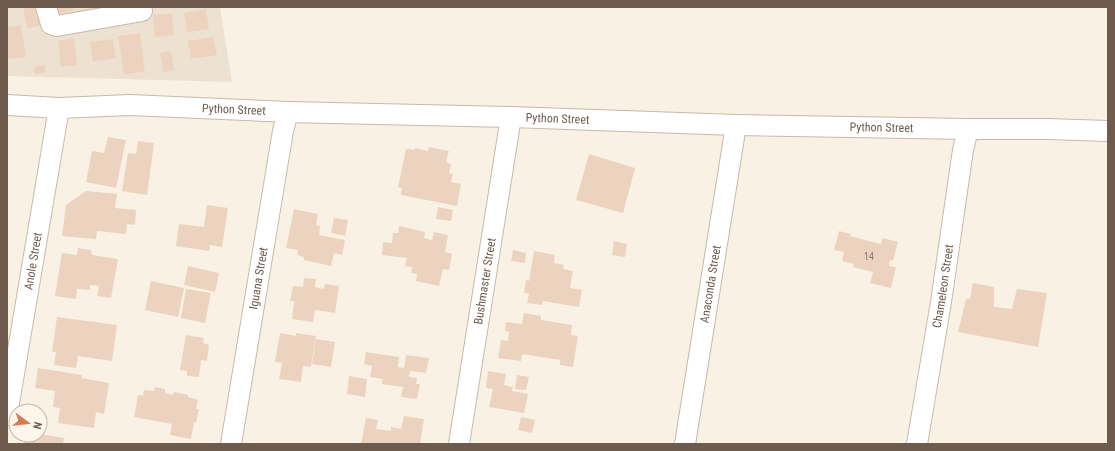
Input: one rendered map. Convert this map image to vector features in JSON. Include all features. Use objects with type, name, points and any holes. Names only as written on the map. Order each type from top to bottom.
[{"type":"street","points":[[46,7],[51,24],[57,26],[142,15]]},
{"type":"street","name":"Python Street","points":[[7,105],[60,108],[130,105],[288,112],[510,117],[736,125],[968,129],[1048,128],[1108,131]]},
{"type":"street","name":"Anole Street","points":[[7,415],[60,108]]},
{"type":"street","name":"Iguana Street","points":[[231,444],[281,139],[288,112]]},
{"type":"street","name":"Bushmaster Street","points":[[459,444],[510,117]]},
{"type":"street","name":"Anaconda Street","points":[[685,444],[736,125]]},
{"type":"street","name":"Chameleon Street","points":[[917,444],[941,302],[963,150],[968,129]]},
{"type":"shaded area","points":[[7,7],[220,7],[232,82],[7,76]]},
{"type":"building","points":[[23,7],[36,7],[40,26],[27,28]]},
{"type":"building","points":[[54,7],[73,7],[73,11],[55,14]]},
{"type":"building","points":[[206,9],[209,29],[187,32],[184,13]]},
{"type":"building","points":[[172,13],[174,35],[155,37],[153,15]]},
{"type":"building","points":[[21,25],[26,57],[7,59],[7,27]]},
{"type":"building","points":[[140,33],[145,71],[124,75],[118,36]]},
{"type":"building","points":[[213,37],[217,55],[191,59],[188,41]]},
{"type":"building","points":[[74,38],[77,65],[61,67],[58,41]]},
{"type":"building","points":[[113,39],[116,58],[93,62],[90,42]]},
{"type":"building","points":[[171,51],[174,70],[163,72],[160,53]]},
{"type":"building","points":[[45,65],[46,72],[35,74],[34,67]]},
{"type":"building","points":[[108,137],[126,140],[116,188],[86,182],[92,151],[104,153]]},
{"type":"building","points":[[138,141],[154,143],[147,195],[122,191],[128,153],[136,154]]},
{"type":"building","points":[[429,147],[449,151],[446,162],[451,164],[449,173],[453,174],[451,182],[461,184],[457,206],[401,195],[402,188],[398,187],[406,149],[415,150],[415,148],[428,151]]},
{"type":"building","points":[[589,154],[635,168],[623,213],[576,200]]},
{"type":"building","points":[[86,191],[117,194],[115,208],[136,210],[135,225],[127,224],[126,234],[97,231],[96,239],[62,236],[66,205]]},
{"type":"building","points":[[207,205],[228,208],[222,247],[210,245],[209,251],[176,246],[179,224],[204,227]]},
{"type":"building","points":[[438,207],[453,210],[451,221],[436,219]]},
{"type":"building","points":[[294,209],[318,214],[316,225],[320,226],[319,235],[345,240],[342,255],[334,253],[331,266],[304,260],[304,257],[297,255],[298,250],[286,248]]},
{"type":"building","points":[[334,218],[348,220],[345,236],[331,233]]},
{"type":"building","points":[[399,226],[425,232],[424,238],[432,240],[434,232],[448,235],[445,252],[452,254],[449,270],[443,269],[439,286],[416,281],[417,274],[411,273],[412,267],[405,266],[407,258],[382,255],[383,242],[392,243],[393,233],[398,233]]},
{"type":"building","points":[[839,231],[851,234],[850,236],[881,244],[883,238],[898,242],[893,261],[890,260],[889,266],[896,267],[891,288],[870,283],[873,272],[853,267],[854,264],[842,261],[844,252],[834,250]]},
{"type":"building","points":[[614,241],[627,244],[625,257],[612,255]]},
{"type":"building","points":[[78,248],[91,250],[92,255],[118,259],[111,298],[97,296],[99,286],[90,285],[90,290],[77,289],[76,299],[55,296],[62,253],[77,255]]},
{"type":"building","points":[[513,250],[526,253],[525,263],[511,261]]},
{"type":"building","points":[[534,251],[555,255],[554,263],[564,265],[563,269],[573,271],[570,288],[582,290],[579,307],[543,301],[542,305],[527,303],[529,294],[524,293],[526,280],[529,281]]},
{"type":"building","points":[[188,266],[219,273],[215,292],[184,285]]},
{"type":"building","points":[[304,278],[316,279],[315,287],[324,289],[325,284],[339,286],[335,313],[315,310],[313,322],[292,319],[294,301],[290,301],[293,286],[303,287]]},
{"type":"building","points":[[151,281],[184,288],[178,317],[145,310]]},
{"type":"building","points":[[973,283],[994,287],[994,307],[1012,309],[1017,289],[1047,293],[1038,347],[958,332],[966,299],[970,299]]},
{"type":"building","points":[[186,289],[211,293],[205,323],[181,318]]},
{"type":"building","points":[[524,313],[541,316],[541,320],[572,325],[571,335],[578,336],[573,367],[560,365],[560,360],[522,354],[521,361],[498,358],[501,340],[508,341],[509,332],[505,331],[506,322],[522,324]]},
{"type":"building","points":[[57,317],[117,325],[112,361],[78,356],[76,368],[54,365],[56,352],[52,352]]},
{"type":"building","points":[[280,333],[296,336],[296,333],[316,336],[311,367],[303,366],[301,382],[279,379],[282,363],[275,362]]},
{"type":"building","points":[[186,335],[204,338],[203,343],[209,345],[207,361],[201,360],[199,377],[187,376],[187,371],[180,370]]},
{"type":"building","points":[[316,339],[335,342],[331,367],[312,364]]},
{"type":"building","points":[[366,352],[399,357],[398,367],[404,368],[406,355],[429,358],[426,373],[410,371],[409,377],[417,378],[416,384],[420,384],[417,399],[401,397],[403,387],[382,384],[383,379],[370,377],[372,366],[364,364]]},
{"type":"building","points":[[38,368],[82,375],[82,378],[109,383],[104,414],[96,412],[94,428],[58,423],[60,408],[53,407],[55,391],[35,388]]},
{"type":"building","points":[[488,371],[506,374],[504,385],[513,387],[512,391],[528,394],[524,413],[489,407],[493,389],[486,388]]},
{"type":"building","points":[[517,375],[529,377],[526,390],[515,389]]},
{"type":"building","points":[[349,376],[367,379],[365,397],[347,394]]},
{"type":"building","points":[[155,387],[165,389],[165,393],[173,395],[174,392],[188,395],[188,397],[198,400],[196,409],[199,409],[196,423],[194,422],[191,439],[170,435],[172,424],[134,417],[138,395],[143,396],[144,390],[154,391]]},
{"type":"building","points":[[404,416],[424,419],[420,444],[361,444],[366,418],[378,420],[376,429],[391,431],[391,427],[401,429]]},
{"type":"building","points":[[521,417],[535,420],[532,433],[518,430]]},
{"type":"building","points":[[48,435],[64,438],[63,444],[24,444],[48,443]]}]
